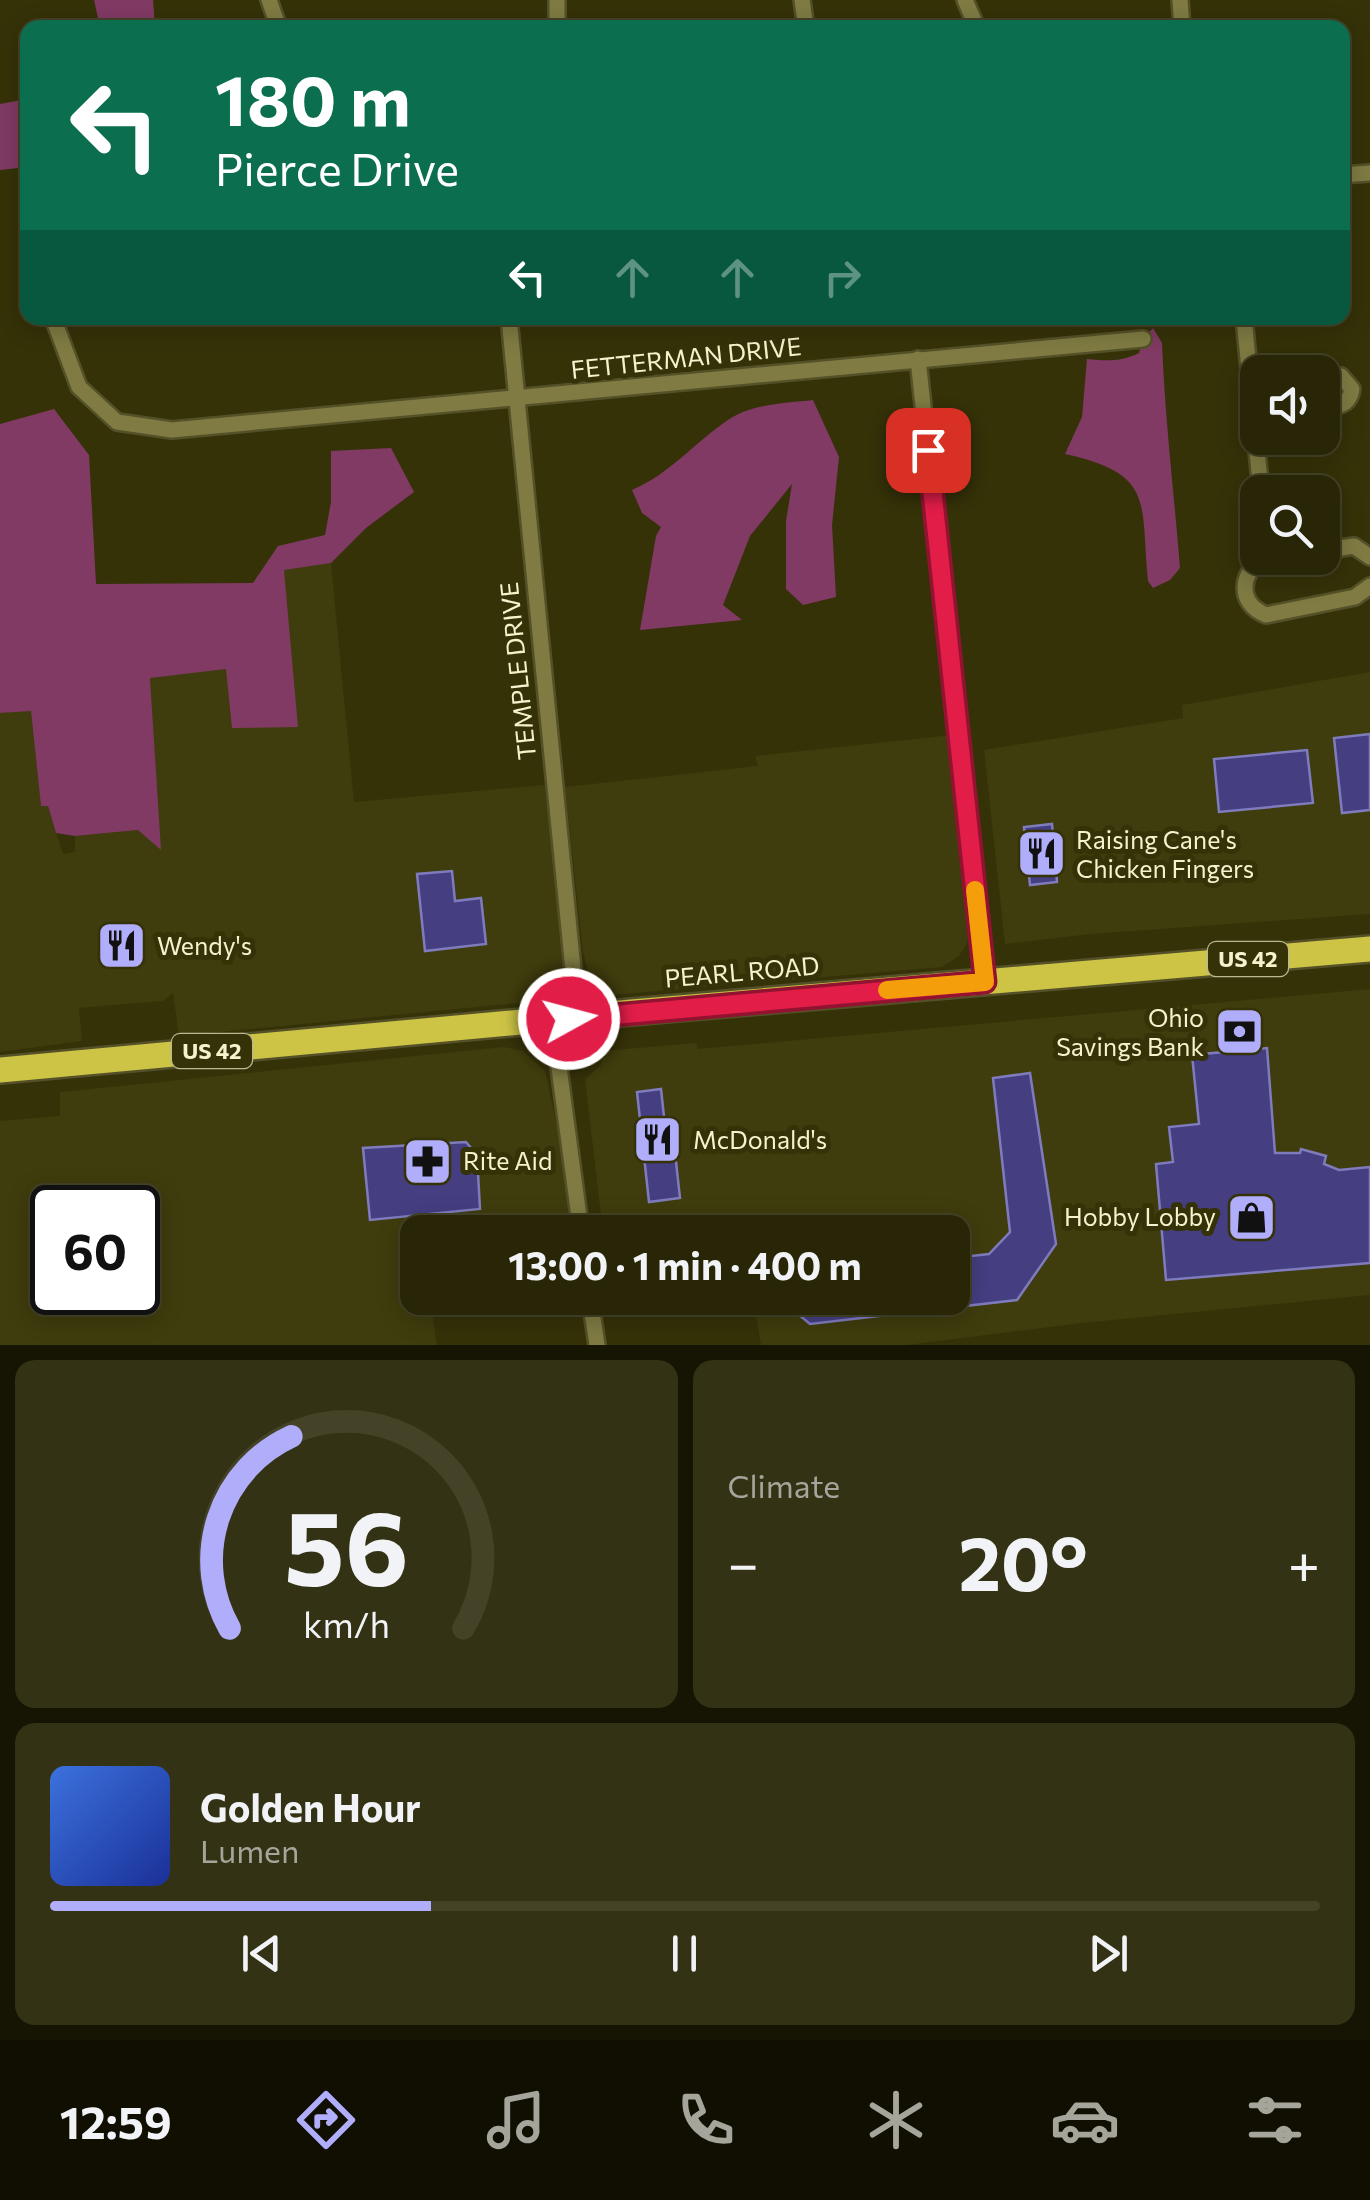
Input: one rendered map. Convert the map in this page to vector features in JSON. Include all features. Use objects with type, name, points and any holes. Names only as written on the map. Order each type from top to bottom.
[{"type":"main road","name":"PEARL ROAD","points":[[0,1070],[1370,949]]},
{"type":"street","name":"FETTERMAN DRIVE","points":[[56,325],[78,387],[118,422],[172,430],[1143,339]]},
{"type":"street","name":"TEMPLE DRIVE","points":[[510,325],[575,990],[558,1060],[579,1215]]},
{"type":"street","points":[[1245,325],[1249,355]]},
{"type":"street","points":[[918,359],[985,982]]},
{"type":"street","points":[[1340,376],[1352,389],[1348,401],[1340,404]]},
{"type":"street","points":[[1340,548],[1354,546],[1370,558]]},
{"type":"street","points":[[1247,575],[1244,592],[1254,608],[1266,615],[1355,596],[1370,586]]},
{"type":"street","points":[[593,1315],[597,1345]]},
{"type":"shaded area","points":[[94,0],[153,0],[154,20],[98,20]]},
{"type":"shaded area","points":[[20,100],[20,168],[0,170],[0,104]]},
{"type":"shaded area","points":[[1153,328],[1162,343],[1180,568],[1170,580],[1153,588],[1148,581],[1138,495],[1115,471],[1065,454],[1082,417],[1087,359],[1113,360],[1139,353],[1143,339]]},
{"type":"shaded area","points":[[813,400],[839,457],[832,525],[836,597],[803,605],[786,589],[786,521],[792,484],[750,536],[723,605],[742,620],[640,630],[656,536],[661,527],[642,513],[632,490],[737,415],[769,405]]},
{"type":"shaded area","points":[[54,409],[89,455],[96,584],[253,583],[278,546],[325,535],[331,502],[331,451],[391,448],[414,492],[366,528],[331,563],[284,570],[298,727],[232,728],[226,669],[150,678],[161,850],[138,830],[75,836],[56,833],[48,806],[41,806],[31,711],[0,713],[0,424]]},
{"type":"shaded area","points":[[331,563],[354,802],[545,785],[563,947],[563,974],[552,996],[539,1001],[179,1036],[173,993],[163,1001],[79,1008],[82,1041],[0,1052],[0,713],[31,710],[41,805],[48,806],[63,854],[75,852],[75,836],[139,830],[160,849],[150,677],[226,669],[284,569]]},
{"type":"shaded area","points":[[1370,672],[1370,914],[1005,944],[984,750],[1183,718],[1182,705]]},
{"type":"shaded area","points":[[952,735],[968,941],[959,956],[942,967],[611,995],[602,993],[590,979],[583,952],[565,787],[758,766],[755,756]]},
{"type":"shaded area","points":[[1370,989],[1370,1295],[1082,1323],[907,1345],[761,1345],[756,1315],[970,1315],[970,1215],[601,1215],[585,1079],[601,1065],[603,1051],[696,1043],[698,1049]]},
{"type":"shaded area","points":[[504,1047],[523,1051],[545,1071],[565,1163],[570,1215],[400,1215],[400,1315],[433,1315],[437,1345],[0,1345],[0,1121],[60,1116],[60,1092]]},
{"type":"building","points":[[1370,734],[1370,810],[1342,813],[1334,738]]},
{"type":"building","points":[[1307,750],[1313,803],[1219,812],[1214,759]]},
{"type":"building","name":"Raising Cane's Chicken Fingers","points":[[1052,824],[1057,882],[1030,885],[1024,827]]},
{"type":"building","points":[[452,871],[455,901],[481,898],[486,944],[425,951],[417,874]]},
{"type":"building","name":"Hobby Lobby","points":[[1267,1048],[1275,1153],[1300,1153],[1301,1149],[1326,1156],[1324,1164],[1339,1170],[1370,1167],[1370,1263],[1166,1280],[1156,1164],[1173,1162],[1169,1127],[1199,1124],[1192,1055]]},
{"type":"building","points":[[1030,1073],[1056,1244],[1017,1300],[970,1305],[970,1256],[989,1254],[1010,1232],[993,1078]]},
{"type":"building","points":[[661,1089],[665,1126],[672,1125],[680,1198],[649,1202],[637,1092]]},
{"type":"building","points":[[466,1142],[477,1155],[480,1209],[370,1220],[363,1148]]},
{"type":"building","points":[[799,1315],[888,1315],[810,1324]]},
{"type":"slow traffic","points":[[887,990],[985,982],[975,890]]},
{"type":"place","name":"Raising Cane's Chicken Fingers","points":[[1041,854]]},
{"type":"place","name":"Wendy's","points":[[122,946]]},
{"type":"place","name":"Ohio Savings Bank","points":[[1239,1032]]},
{"type":"place","name":"McDonald's","points":[[658,1140]]},
{"type":"place","name":"Rite Aid","points":[[428,1161]]},
{"type":"place","name":"Hobby Lobby","points":[[1251,1217]]},
{"type":"route","points":[[569,1019],[985,982],[928,450]]}]
